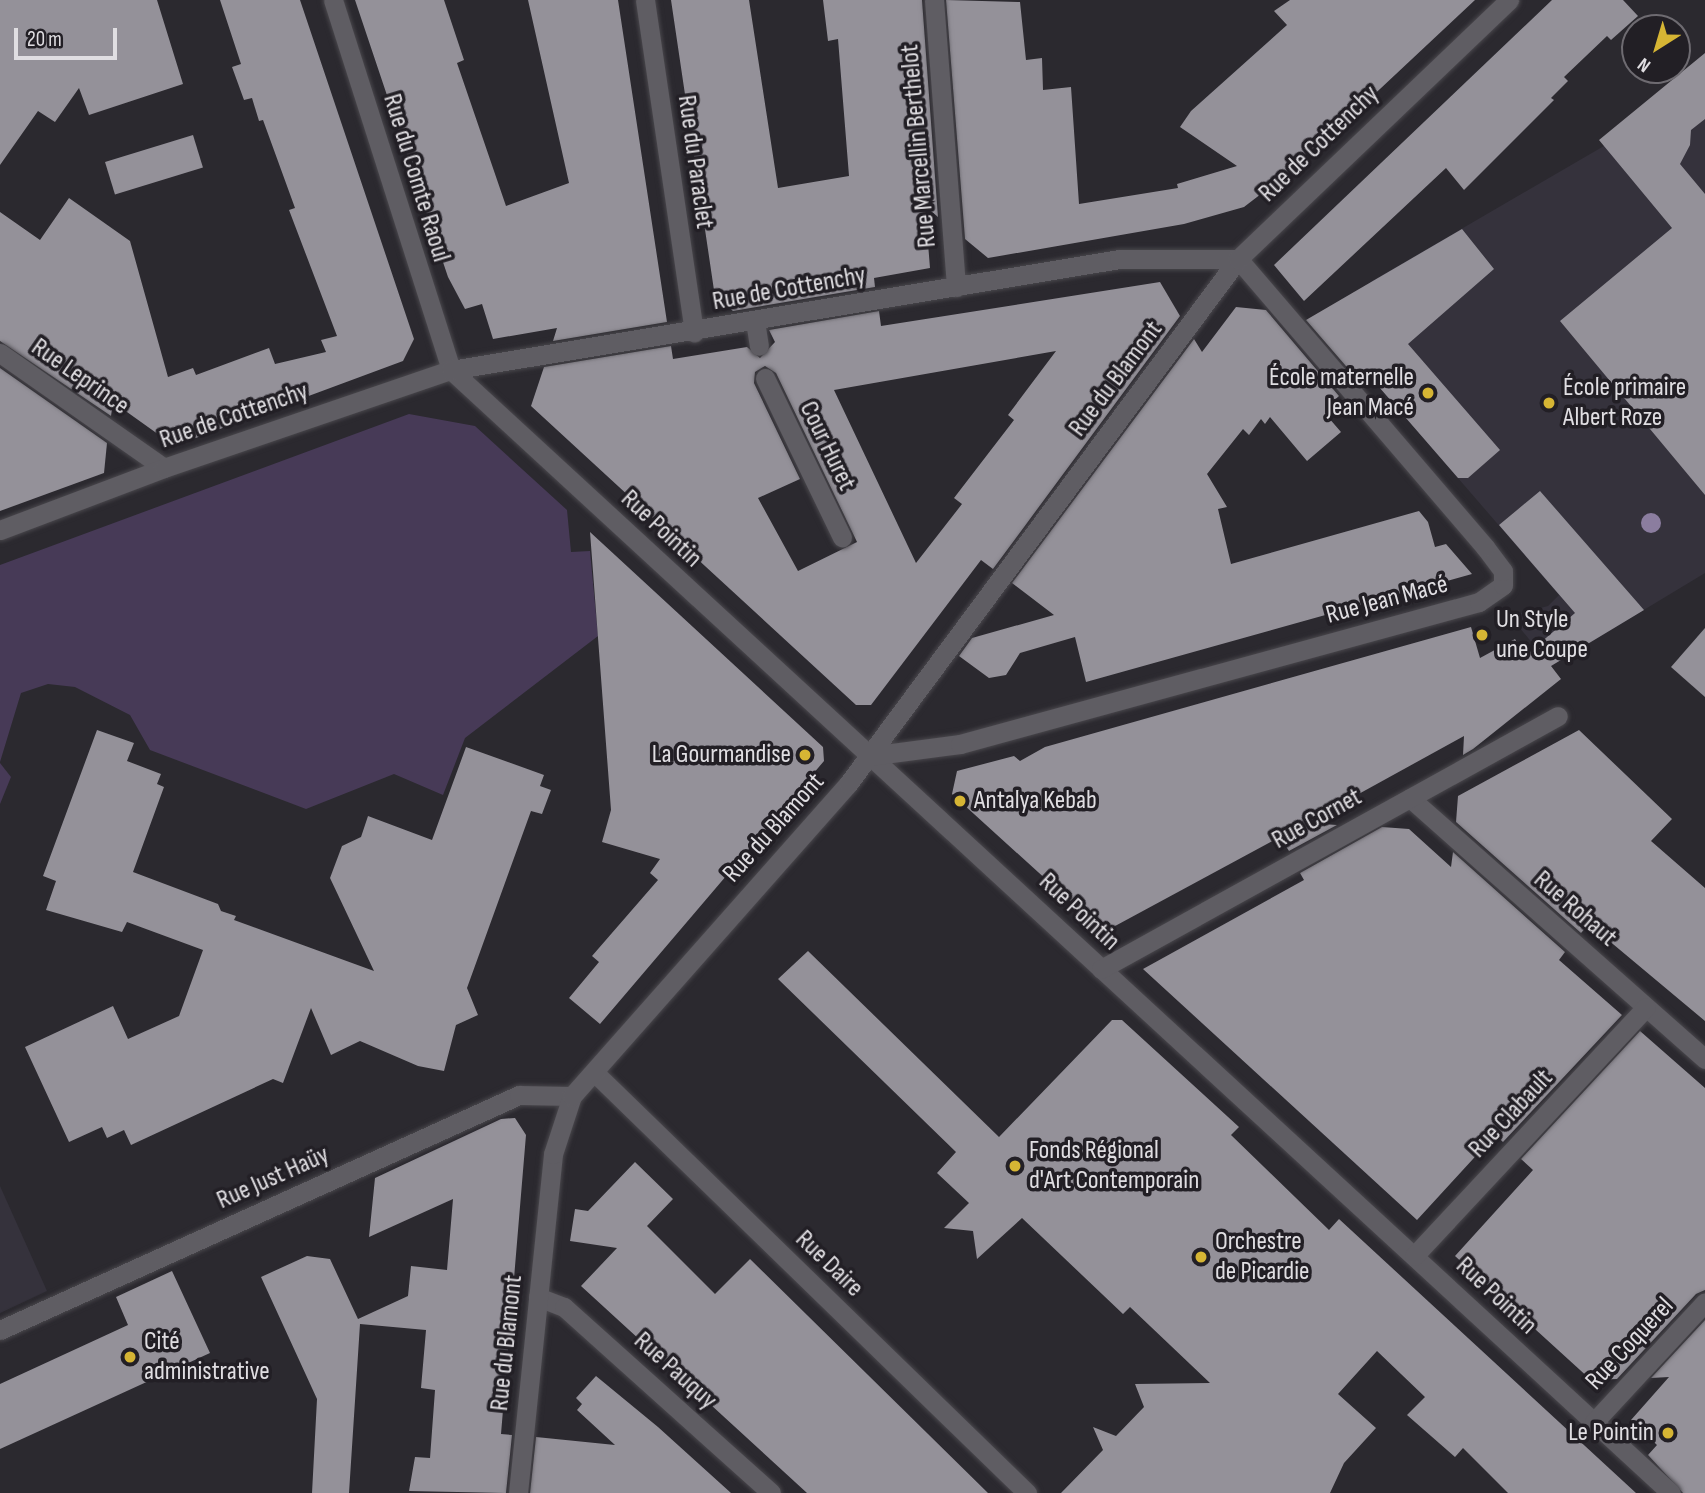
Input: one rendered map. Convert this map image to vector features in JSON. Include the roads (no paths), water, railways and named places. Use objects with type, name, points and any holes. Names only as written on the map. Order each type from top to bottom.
[{"type":"street","name":"Rue du Comte Raoul","points":[[333,0],[451,370]]},
{"type":"street","name":"Rue du Paraclet","points":[[645,0],[694,332]]},
{"type":"street","name":"Rue Marcellin Berthelot","points":[[934,0],[956,287]]},
{"type":"street","name":"Rue de Cottenchy","points":[[0,530],[164,468],[451,370],[694,332],[1119,258],[1238,259],[1509,0]]},
{"type":"street","name":"Rue du Blamont","points":[[519,1493],[553,1154],[572,1096],[869,756],[1238,259]]},
{"type":"street","name":"Rue Jean Macé","points":[[869,756],[974,740],[1479,602],[1503,585],[1503,571],[1485,547],[1238,259]]},
{"type":"street","points":[[755,321],[759,346]]},
{"type":"street","name":"Rue Leprince","points":[[0,353],[164,468]]},
{"type":"street","name":"Rue Pointin","points":[[451,370],[1671,1493]]},
{"type":"street","name":"Cour Huret","points":[[765,378],[842,537]]},
{"type":"street","name":"Rue Cornet","points":[[1101,969],[1558,716]]},
{"type":"street","name":"Rue Rohaut","points":[[1410,798],[1705,1059]]},
{"type":"street","name":"Rue Clabault","points":[[1414,1256],[1646,1007]]},
{"type":"street","name":"Rue Daire","points":[[594,1072],[1027,1493]]},
{"type":"street","name":"Rue Just Haüy","points":[[0,1331],[519,1095],[572,1096]]},
{"type":"street","name":"Rue Pauquy","points":[[538,1297],[564,1307],[771,1493]]},
{"type":"street","name":"Rue Coquerel","points":[[1594,1422],[1705,1302]]},
{"type":"place","name":"École maternelle Jean Macé","points":[[1428,393]]},
{"type":"place","name":"École primaire Albert Roze","points":[[1549,403]]},
{"type":"place","name":"Un Style une Coupe","points":[[1482,635]]},
{"type":"place","name":"La Gourmandise","points":[[805,755]]},
{"type":"place","name":"Antalya Kebab","points":[[960,801]]},
{"type":"place","name":"Fonds Régional d'Art Contemporain","points":[[1015,1166]]},
{"type":"place","name":"Orchestre de Picardie","points":[[1201,1257]]},
{"type":"place","name":"Cité administrative","points":[[130,1357]]},
{"type":"place","name":"Le Pointin","points":[[1668,1433]]}]
